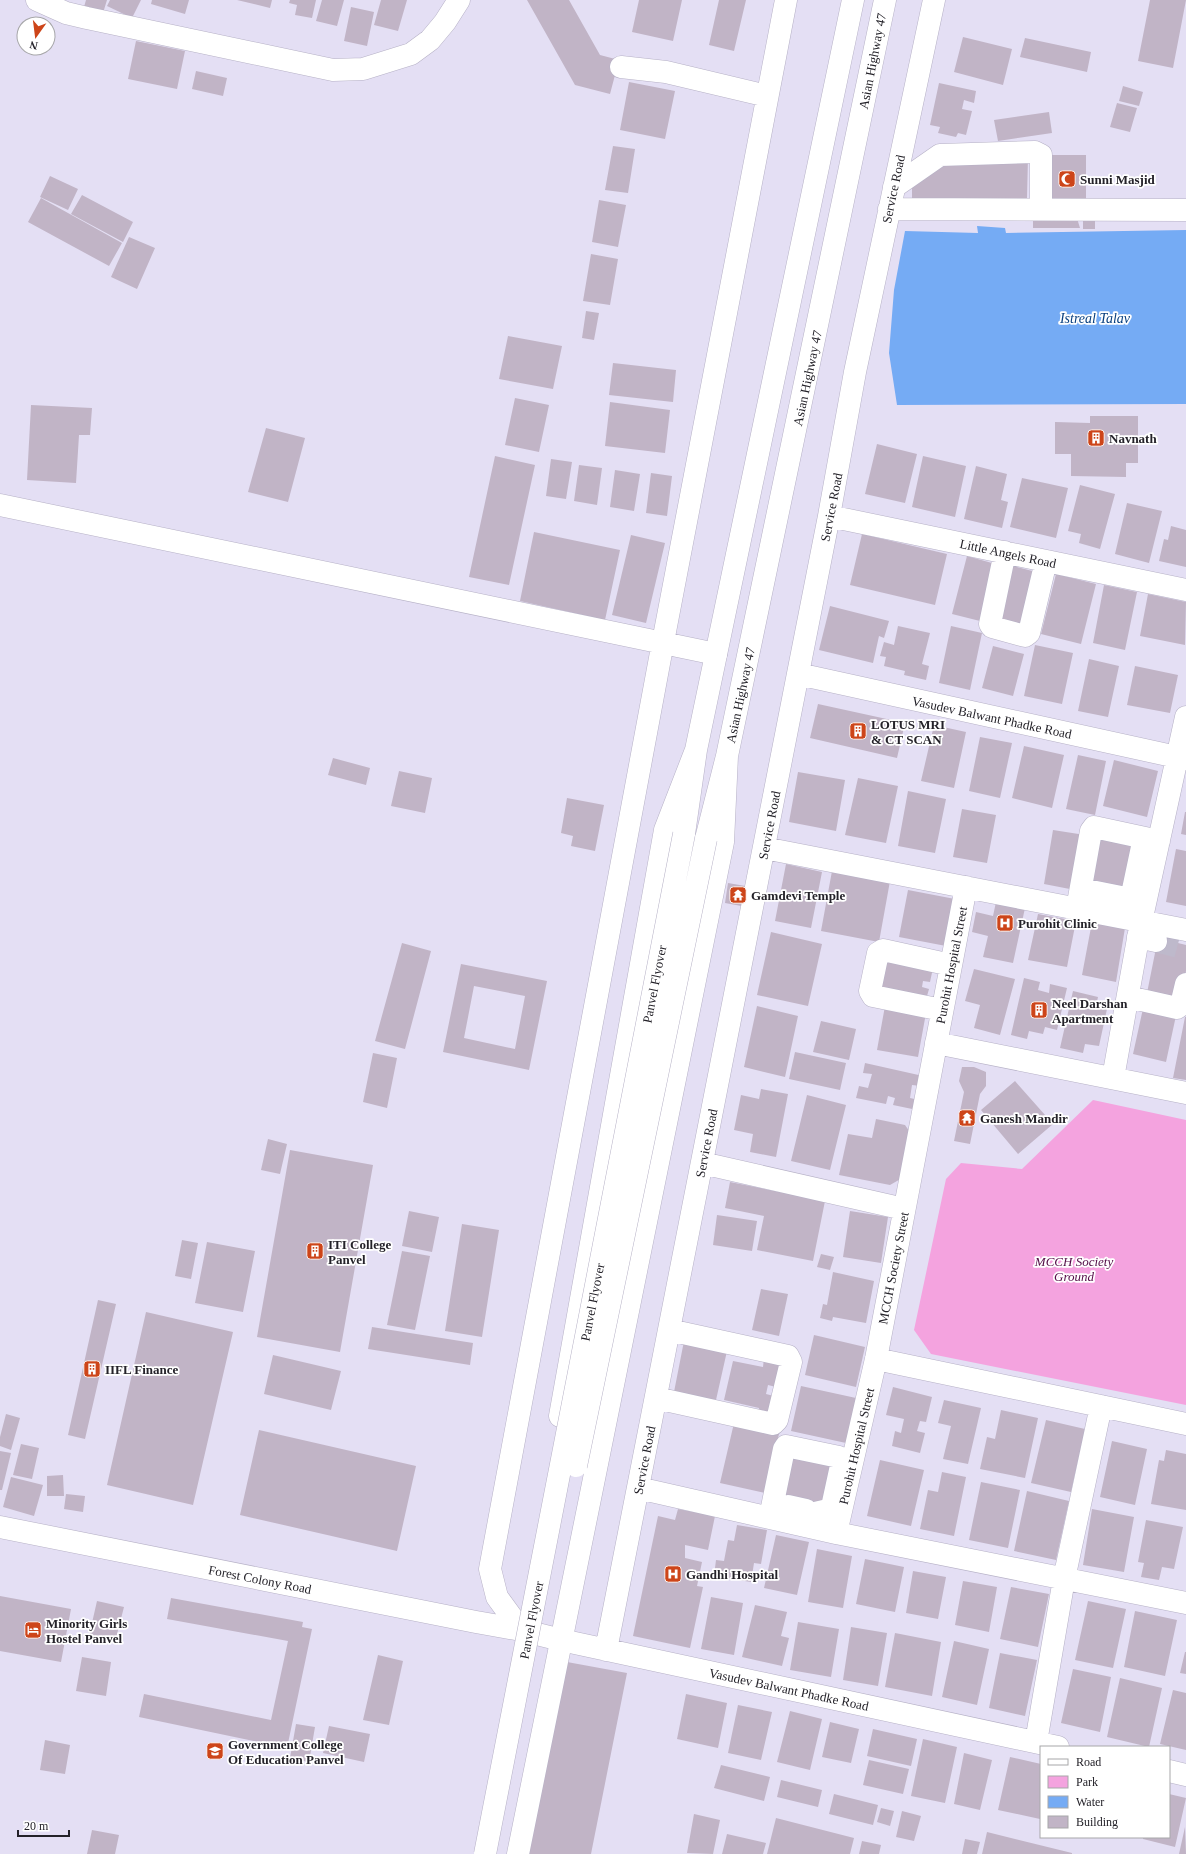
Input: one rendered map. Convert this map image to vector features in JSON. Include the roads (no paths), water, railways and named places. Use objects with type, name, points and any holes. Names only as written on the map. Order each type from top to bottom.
[{"type":"main road","points":[[36,0],[66,13],[87,18],[333,70],[363,69],[411,54],[430,40],[445,22],[459,0]]},
{"type":"main road","points":[[521,1630],[497,1597],[490,1569],[663,642],[786,0]]},
{"type":"main road","points":[[474,1854],[478,1847],[521,1630],[665,830],[696,750],[853,0]]},
{"type":"main road","name":"Asian Highway 47","points":[[727,756],[885,0]]},
{"type":"main road","name":"Service Road","points":[[606,1650],[829,516],[855,372],[934,0]]},
{"type":"main road","points":[[621,66],[666,72],[768,96]]},
{"type":"main road","points":[[894,187],[940,155],[1035,152],[1041,155],[1041,209]]},
{"type":"main road","points":[[889,209],[1186,210]]},
{"type":"main road","points":[[0,505],[716,654]]},
{"type":"main road","name":"Little Angels Road","points":[[829,516],[1186,590]]},
{"type":"main road","points":[[1005,552],[990,624],[992,627],[1026,636],[1029,633],[1046,561]]},
{"type":"main road","name":"Vasudev Balwant Phadke Road","points":[[798,674],[1182,758]]},
{"type":"main road","points":[[1113,1078],[1142,928],[1150,844],[1182,758],[1186,717]]},
{"type":"main road","name":"Panvel Flyover","points":[[485,1854],[684,834],[696,750]]},
{"type":"main road","points":[[518,1854],[723,842],[727,756]]},
{"type":"main road","name":"Panvel Flyover","points":[[497,1854],[706,838],[727,756]]},
{"type":"main road","points":[[1079,899],[1091,831],[1094,827],[1150,844]]},
{"type":"main road","points":[[764,848],[966,887],[1079,899],[1142,928],[1185,937]]},
{"type":"main road","name":"Purohit Hospital Street","points":[[936,1044],[935,1009],[950,972],[966,887]]},
{"type":"main road","points":[[935,1009],[872,996],[870,991],[878,953],[882,950],[950,972]]},
{"type":"main road","points":[[1128,997],[1177,1008],[1181,1005],[1186,984]]},
{"type":"main road","points":[[936,1044],[1186,1092]]},
{"type":"main road","name":"MCCH Society Street","points":[[876,1358],[936,1044]]},
{"type":"main road","points":[[702,1163],[904,1210]]},
{"type":"main road","points":[[656,1398],[773,1424],[777,1420],[791,1362],[788,1356],[669,1330]]},
{"type":"main road","points":[[876,1358],[1186,1424]]},
{"type":"main road","name":"Purohit Hospital Street","points":[[836,1532],[846,1466],[876,1358]]},
{"type":"main road","points":[[1036,1742],[1064,1579],[1101,1406]]},
{"type":"main road","points":[[770,1517],[784,1449],[786,1446],[839,1458],[846,1466],[832,1507],[828,1510],[815,1513],[808,1526]]},
{"type":"main road","points":[[638,1488],[836,1532],[1186,1603]]},
{"type":"main road","points":[[788,1506],[806,1510],[808,1526]]},
{"type":"main road","name":"Forest Colony Road","points":[[0,1527],[468,1621],[521,1630]]},
{"type":"main road","name":"Vasudev Balwant Phadke Road","points":[[521,1630],[606,1650],[1054,1746]]},
{"type":"main road","points":[[1170,1771],[1186,1774]]},
{"type":"water","name":"Istreal Talav","points":[[977,226],[1005,228],[1006,233],[1186,230],[1186,404],[897,405],[889,353],[894,290],[905,231],[978,233]]},
{"type":"tunnel","points":[[1156,941],[1186,949]]},
{"type":"place","name":"Sunni Masjid","points":[[1067,179]]},
{"type":"place","name":"Navnath","points":[[1096,438]]},
{"type":"place","name":"LOTUS MRI & CT SCAN","points":[[858,731]]},
{"type":"place","name":"Gamdevi Temple","points":[[738,895]]},
{"type":"place","name":"Purohit Clinic","points":[[1005,923]]},
{"type":"place","name":"Neel Darshan Apartment","points":[[1039,1010]]},
{"type":"place","name":"Ganesh Mandir","points":[[967,1118]]},
{"type":"place","name":"ITI College Panvel","points":[[315,1251]]},
{"type":"place","name":"IIFL Finance","points":[[92,1369]]},
{"type":"place","name":"Gandhi Hospital","points":[[673,1574]]},
{"type":"place","name":"Minority Girls Hostel Panvel","points":[[33,1630]]},
{"type":"place","name":"Government College Of Education Panvel","points":[[215,1751]]},
{"type":"park label","name":"MCCH Society Ground","points":[[1074,1268]]}]
